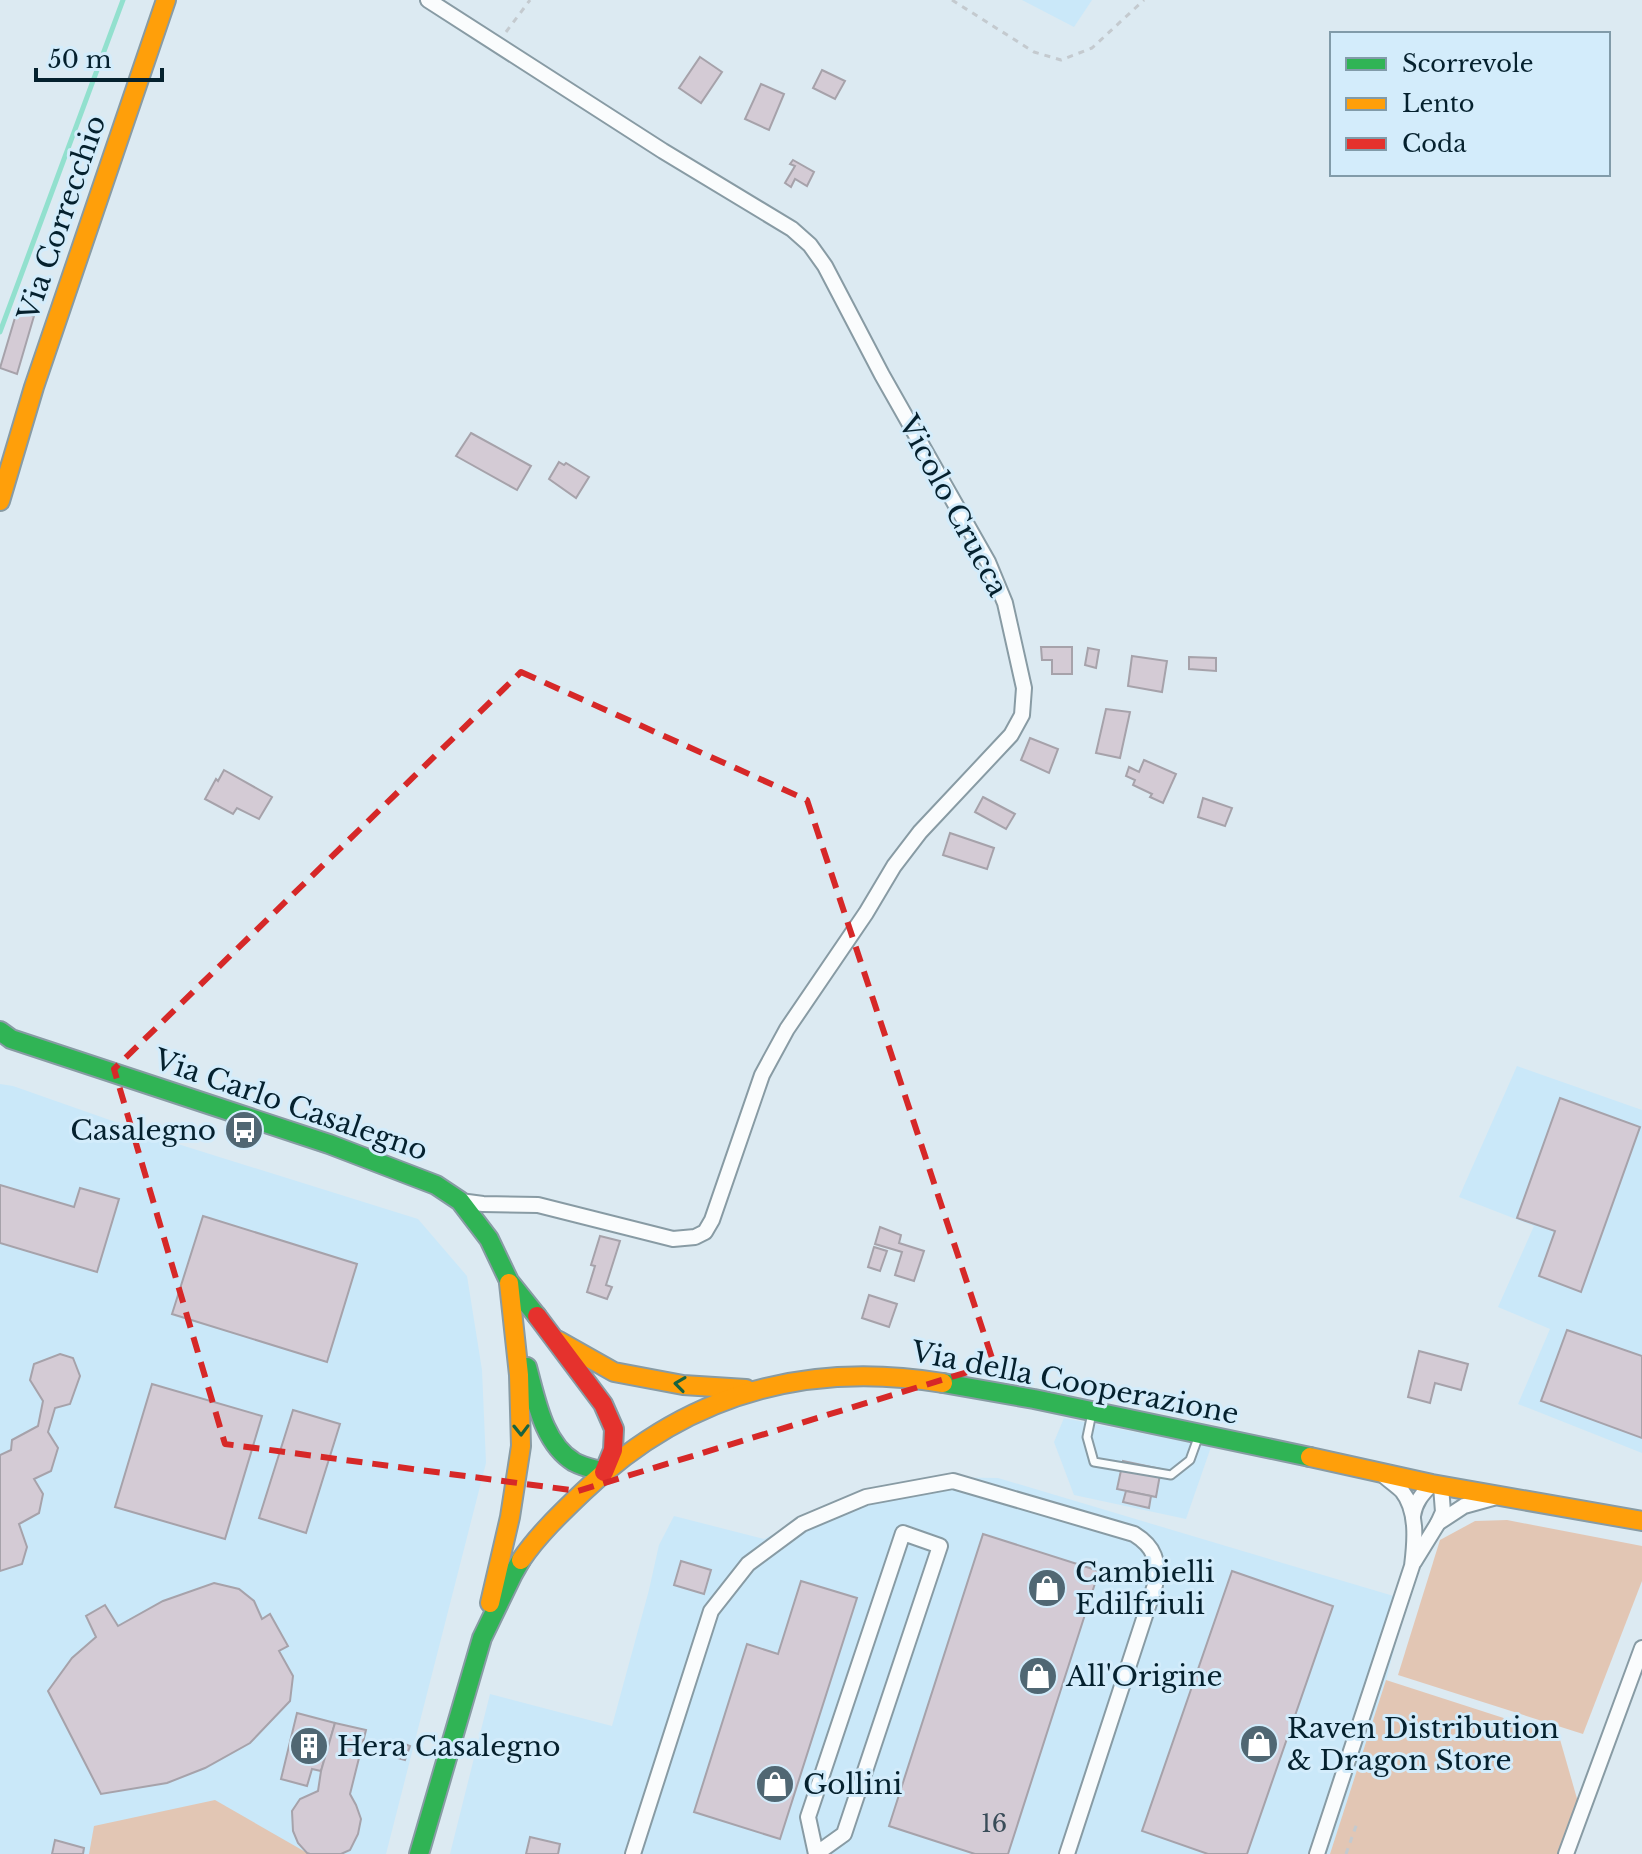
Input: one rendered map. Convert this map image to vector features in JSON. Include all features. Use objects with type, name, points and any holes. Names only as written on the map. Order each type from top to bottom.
[{"type":"street","name":"Via Correcchio","points":[[0,501],[34,387],[166,0]]},
{"type":"street","name":"Vicolo Crucca","points":[[428,0],[663,151],[792,229],[810,245],[825,266],[882,375],[988,562],[1005,603],[1024,688],[1022,715],[1011,735],[920,832],[894,866],[787,1029],[762,1075],[726,1183],[705,1232],[695,1237],[673,1239],[538,1205],[460,1201]]},
{"type":"street","name":"Via Carlo Casalegno","points":[[4,1036],[329,1144],[436,1185],[460,1201],[489,1239],[509,1281],[603,1404],[614,1429],[613,1450],[604,1472],[572,1461],[553,1443],[535,1395],[515,1325]]},
{"type":"street","name":"Via Carlo Casalegno","points":[[482,1638],[510,1517],[521,1446],[519,1375],[509,1281]]},
{"type":"street","name":"Via Carlo Casalegno","points":[[555,1338],[614,1372],[683,1385],[758,1389]]},
{"type":"street","name":"Via della Cooperazione","points":[[419,1852],[482,1638],[528,1550],[604,1472],[641,1443],[683,1418],[758,1389],[841,1377],[887,1377],[935,1382],[1200,1433],[1436,1485],[1642,1521]]},
{"type":"street","points":[[1382,1474],[1403,1492],[1413,1516]]},
{"type":"street","points":[[633,1854],[711,1611],[748,1564],[802,1524],[866,1497],[953,1481],[1134,1534],[1149,1545],[1153,1554],[1155,1585],[1067,1854]]},
{"type":"street","points":[[1317,1854],[1412,1566],[1414,1507],[1422,1495],[1436,1485],[1443,1512],[1412,1566]]},
{"type":"street","points":[[1438,1523],[1464,1506],[1499,1497]]},
{"type":"street","points":[[903,1533],[940,1546],[844,1834],[816,1854],[808,1817],[903,1533]]},
{"type":"street","points":[[1566,1854],[1642,1648]]},
{"type":"lane","points":[[1092,1411],[1087,1437],[1094,1462],[1171,1475],[1190,1460],[1200,1433]]},
{"type":"path","points":[[497,45],[530,0]]},
{"type":"path","points":[[952,0],[1034,52],[1061,60],[1092,48],[1144,0]]},
{"type":"path","points":[[1346,1854],[1357,1823]]},
{"type":"highlighted area","points":[[521,672],[807,800],[994,1364],[578,1491],[225,1444],[114,1069]]},
{"type":"shaded area","points":[[1022,0],[1092,0],[1074,27]]},
{"type":"shaded area","points":[[1517,1066],[1642,1110],[1642,1453],[1518,1404],[1550,1329],[1498,1307],[1534,1226],[1459,1197]]},
{"type":"shaded area","points":[[0,1084],[181,1145],[418,1219],[467,1276],[482,1370],[486,1463],[386,1854],[0,1854]]},
{"type":"shaded area","points":[[1064,1418],[1211,1447],[1186,1519],[1074,1495],[1054,1442]]},
{"type":"shaded area","points":[[930,1477],[998,1478],[1407,1600],[1386,1680],[1330,1854],[450,1854],[490,1694],[612,1726],[659,1545],[674,1516],[764,1539],[849,1497]]},
{"type":"shaded area","points":[[1507,1520],[1642,1546],[1642,1581],[1583,1734],[1398,1675],[1440,1540],[1475,1521]]},
{"type":"shaded area","points":[[1386,1680],[1559,1736],[1580,1809],[1564,1854],[1330,1854]]},
{"type":"shaded area","points":[[215,1800],[309,1854],[89,1854],[94,1826]]},
{"type":"building","points":[[700,57],[722,72],[701,103],[679,88]]},
{"type":"building","points":[[822,70],[845,81],[835,99],[813,88]]},
{"type":"building","points":[[761,84],[784,94],[769,130],[745,119]]},
{"type":"building","points":[[793,160],[814,172],[807,186],[795,179],[791,187],[785,183],[795,166],[790,164]]},
{"type":"building","points":[[17,311],[34,316],[17,374],[0,368]]},
{"type":"building","points":[[471,433],[531,466],[517,490],[456,456]]},
{"type":"building","points":[[559,462],[589,477],[576,498],[549,479]]},
{"type":"building","points":[[1041,647],[1072,647],[1072,674],[1052,674],[1052,660],[1042,660]]},
{"type":"building","points":[[1088,648],[1099,650],[1096,668],[1085,665]]},
{"type":"building","points":[[1132,656],[1167,661],[1162,692],[1128,686]]},
{"type":"building","points":[[1189,657],[1216,658],[1216,671],[1189,669]]},
{"type":"building","points":[[1106,709],[1130,712],[1120,758],[1096,753]]},
{"type":"building","points":[[1030,738],[1058,749],[1049,773],[1021,760]]},
{"type":"building","points":[[1144,760],[1176,774],[1163,803],[1133,785],[1135,780],[1126,776],[1129,767],[1139,772]]},
{"type":"building","points":[[224,770],[272,797],[259,819],[237,808],[233,814],[205,799]]},
{"type":"building","points":[[983,797],[1015,814],[1006,829],[975,812]]},
{"type":"building","points":[[1203,798],[1232,808],[1225,826],[1198,817]]},
{"type":"building","points":[[950,833],[994,848],[987,869],[943,855]]},
{"type":"building","points":[[1560,1098],[1640,1127],[1581,1292],[1539,1276],[1555,1231],[1517,1218]]},
{"type":"building","points":[[0,1185],[74,1207],[80,1188],[119,1199],[97,1272],[0,1243]]},
{"type":"building","points":[[203,1216],[357,1264],[327,1362],[172,1314]]},
{"type":"building","points":[[880,1227],[901,1235],[899,1243],[924,1251],[914,1281],[895,1275],[902,1252],[875,1244]]},
{"type":"building","points":[[600,1236],[620,1241],[606,1285],[612,1287],[607,1299],[587,1292]]},
{"type":"building","points":[[874,1247],[887,1251],[880,1271],[868,1267]]},
{"type":"building","points":[[869,1295],[897,1304],[889,1327],[862,1318]]},
{"type":"building","points":[[1567,1330],[1642,1356],[1642,1438],[1541,1401]]},
{"type":"building","points":[[1419,1351],[1468,1364],[1461,1390],[1435,1383],[1430,1403],[1408,1397]]},
{"type":"building","points":[[60,1354],[73,1358],[80,1376],[70,1404],[55,1408],[48,1432],[58,1448],[51,1471],[34,1479],[43,1494],[39,1513],[19,1524],[27,1547],[22,1564],[0,1571],[0,1455],[11,1450],[12,1440],[38,1426],[43,1401],[30,1380],[34,1364]]},
{"type":"building","points":[[152,1384],[262,1416],[225,1539],[115,1507]]},
{"type":"building","points":[[293,1410],[340,1424],[306,1533],[259,1518]]},
{"type":"building","points":[[1123,1461],[1161,1469],[1156,1497],[1117,1489]]},
{"type":"building","points":[[1126,1491],[1151,1496],[1149,1508],[1123,1502]]},
{"type":"building","points":[[983,1534],[1099,1571],[1008,1854],[975,1854],[889,1826]]},
{"type":"building","points":[[681,1561],[711,1570],[704,1594],[674,1585]]},
{"type":"building","points":[[1232,1571],[1333,1606],[1247,1854],[1208,1854],[1142,1831]]},
{"type":"building","points":[[801,1581],[857,1598],[780,1839],[694,1812],[747,1644],[778,1654]]},
{"type":"building","points":[[214,1583],[239,1589],[254,1601],[262,1619],[270,1614],[288,1646],[279,1651],[293,1676],[290,1701],[250,1743],[205,1768],[167,1783],[101,1794],[48,1691],[72,1658],[96,1637],[86,1616],[105,1605],[118,1626],[163,1601]]},
{"type":"building","name":"Hera Casalegno","points":[[297,1713],[335,1723],[321,1771],[312,1769],[307,1786],[281,1779]]},
{"type":"building","points":[[335,1723],[366,1730],[350,1794],[361,1819],[350,1850],[341,1854],[310,1854],[298,1843],[293,1831],[292,1811],[300,1799],[318,1791]]},
{"type":"building","points":[[400,1742],[410,1746],[405,1760],[394,1757]]},
{"type":"building","points":[[530,1837],[560,1844],[558,1854],[526,1854]]},
{"type":"building","points":[[55,1840],[84,1848],[83,1854],[52,1854]]},
{"type":"waterway","points":[[0,332],[123,0]]},
{"type":"traffic: fast","points":[[0,1031],[11,1039],[329,1144],[436,1185],[460,1201],[489,1239],[509,1281],[537,1316]]},
{"type":"traffic: fast","points":[[527,1367],[542,1419],[555,1444],[574,1462],[604,1472]]},
{"type":"traffic: fast","points":[[943,1383],[1310,1457]]},
{"type":"traffic: fast","points":[[419,1854],[482,1638],[521,1560]]},
{"type":"traffic: slow","points":[[0,501],[34,387],[166,0]]},
{"type":"traffic: slow","points":[[490,1603],[510,1517],[521,1446],[519,1375],[509,1283]]},
{"type":"traffic: slow","points":[[559,1341],[614,1372],[683,1385],[746,1389]]},
{"type":"traffic: slow","points":[[521,1560],[558,1516],[622,1459],[662,1431],[705,1409],[749,1392],[795,1382],[842,1377],[892,1377],[943,1383]]},
{"type":"traffic: slow","points":[[1310,1457],[1432,1484],[1642,1521]]},
{"type":"traffic: jam","points":[[537,1316],[603,1404],[614,1429],[613,1450],[604,1472]]},
{"type":"place","name":"Casalegno","points":[[244,1130]]},
{"type":"place","name":"Cambielli Edilfriuli","points":[[1047,1588]]},
{"type":"place","name":"All'Origine","points":[[1038,1676]]},
{"type":"place","name":"Raven Distribution & Dragon Store","points":[[1259,1744]]},
{"type":"place","name":"Hera Casalegno","points":[[309,1746]]},
{"type":"place","name":"Gollini","points":[[775,1784]]}]
